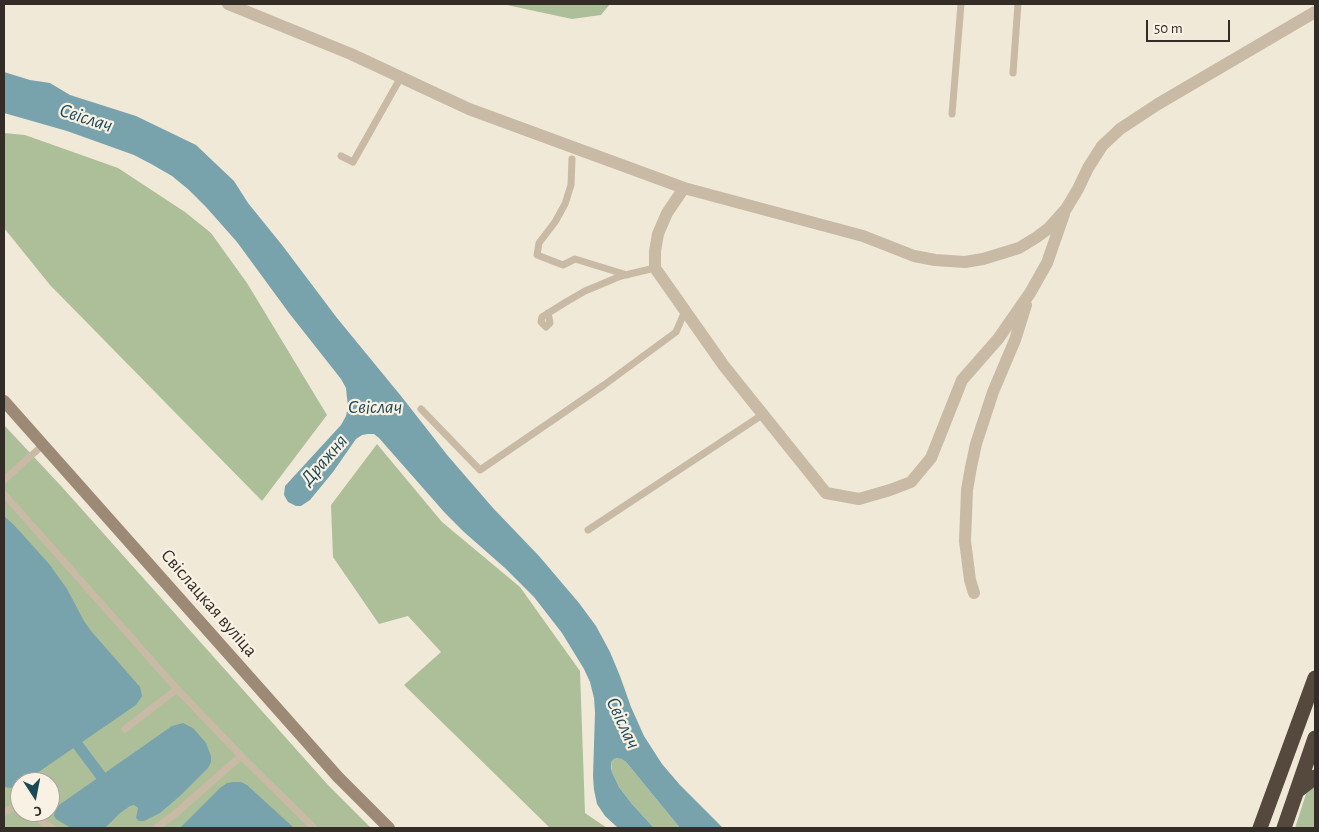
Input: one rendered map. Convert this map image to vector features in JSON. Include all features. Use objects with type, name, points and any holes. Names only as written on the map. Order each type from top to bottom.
[{"type":"highway","points":[[1260,828],[1315,678]]},
{"type":"highway","points":[[1284,828],[1315,738]]},
{"type":"highway","points":[[1296,792],[1315,777]]},
{"type":"main road","name":"Свіслацкая вуліца","points":[[4,401],[338,777],[389,828]]},
{"type":"street","points":[[228,4],[351,54],[469,110],[684,188],[863,236],[914,256],[935,260],[965,262],[983,259],[1020,248],[1048,228],[1066,209]]},
{"type":"street","points":[[684,188],[667,213],[658,234],[655,268],[724,366],[826,493],[859,499],[911,482],[931,458],[962,380],[998,339],[1030,293],[1047,263],[1066,209],[1102,146],[1120,129],[1158,104],[1315,12]]},
{"type":"street","points":[[974,593],[970,580],[965,541],[967,490],[971,467],[976,444],[993,392],[1015,340],[1030,293]]},
{"type":"lane","points":[[952,114],[961,4]]},
{"type":"lane","points":[[1013,73],[1018,4]]},
{"type":"lane","points":[[341,156],[353,162],[401,77]]},
{"type":"lane","points":[[572,159],[571,185],[565,204],[555,222],[539,243],[537,255],[563,265],[575,259],[627,275]]},
{"type":"lane","points":[[548,313],[585,291],[627,275],[655,268]]},
{"type":"lane","points":[[421,409],[480,470],[604,385],[676,332],[685,310]]},
{"type":"lane","points":[[588,530],[762,415]]},
{"type":"lane","points":[[4,480],[43,445]]},
{"type":"lane","points":[[4,494],[176,689],[314,828]]},
{"type":"lane","points":[[125,729],[176,689]]},
{"type":"lane","points":[[156,828],[175,814],[241,756]]},
{"type":"green space","points":[[502,4],[610,4],[601,15],[572,19]]},
{"type":"green space","points":[[4,133],[25,135],[118,168],[185,212],[211,233],[247,283],[327,415],[262,501],[50,285],[4,228]]},
{"type":"green space","points":[[4,425],[62,487],[328,785],[371,828],[4,828]]},
{"type":"green space","points":[[377,444],[442,522],[520,587],[580,671],[585,813],[607,828],[550,828],[404,685],[441,652],[408,616],[379,624],[333,557],[331,505]]},
{"type":"green space","points":[[622,758],[626,762],[680,828],[654,828],[632,804],[619,787],[612,772],[611,762]]},
{"type":"green space","points":[[1315,784],[1315,828],[1295,828],[1306,794]]},
{"type":"water","name":"Свіслач","points":[[4,72],[30,80],[50,83],[70,95],[136,116],[196,145],[234,181],[248,203],[337,318],[448,456],[579,603],[596,626],[610,652],[644,736],[662,764],[680,785],[723,828],[680,828],[626,762],[618,758],[611,762],[611,767],[619,787],[654,828],[618,828],[605,816],[597,804],[594,790],[594,698],[584,669],[562,633],[534,597],[445,513],[374,434],[362,435],[356,439],[333,472],[310,500],[301,506],[288,502],[284,495],[285,486],[341,425],[346,416],[348,407],[346,388],[341,379],[289,313],[237,242],[189,190],[172,176],[134,155],[67,131],[4,113]]},
{"type":"water","points":[[4,516],[50,565],[67,589],[91,631],[140,687],[142,696],[136,705],[39,772],[10,772],[10,788],[4,787]]},
{"type":"water","points":[[183,723],[193,728],[206,743],[211,756],[211,762],[208,768],[181,795],[160,813],[144,821],[139,821],[136,818],[138,808],[134,805],[130,806],[105,828],[71,828],[60,821],[60,804],[172,726]]},
{"type":"water","points":[[241,782],[247,785],[294,828],[180,828],[220,788],[227,783]]},
{"type":"waterway","points":[[77,744],[101,776]]},
{"type":"water label","name":"Дражня","points":[[324,460]]}]
